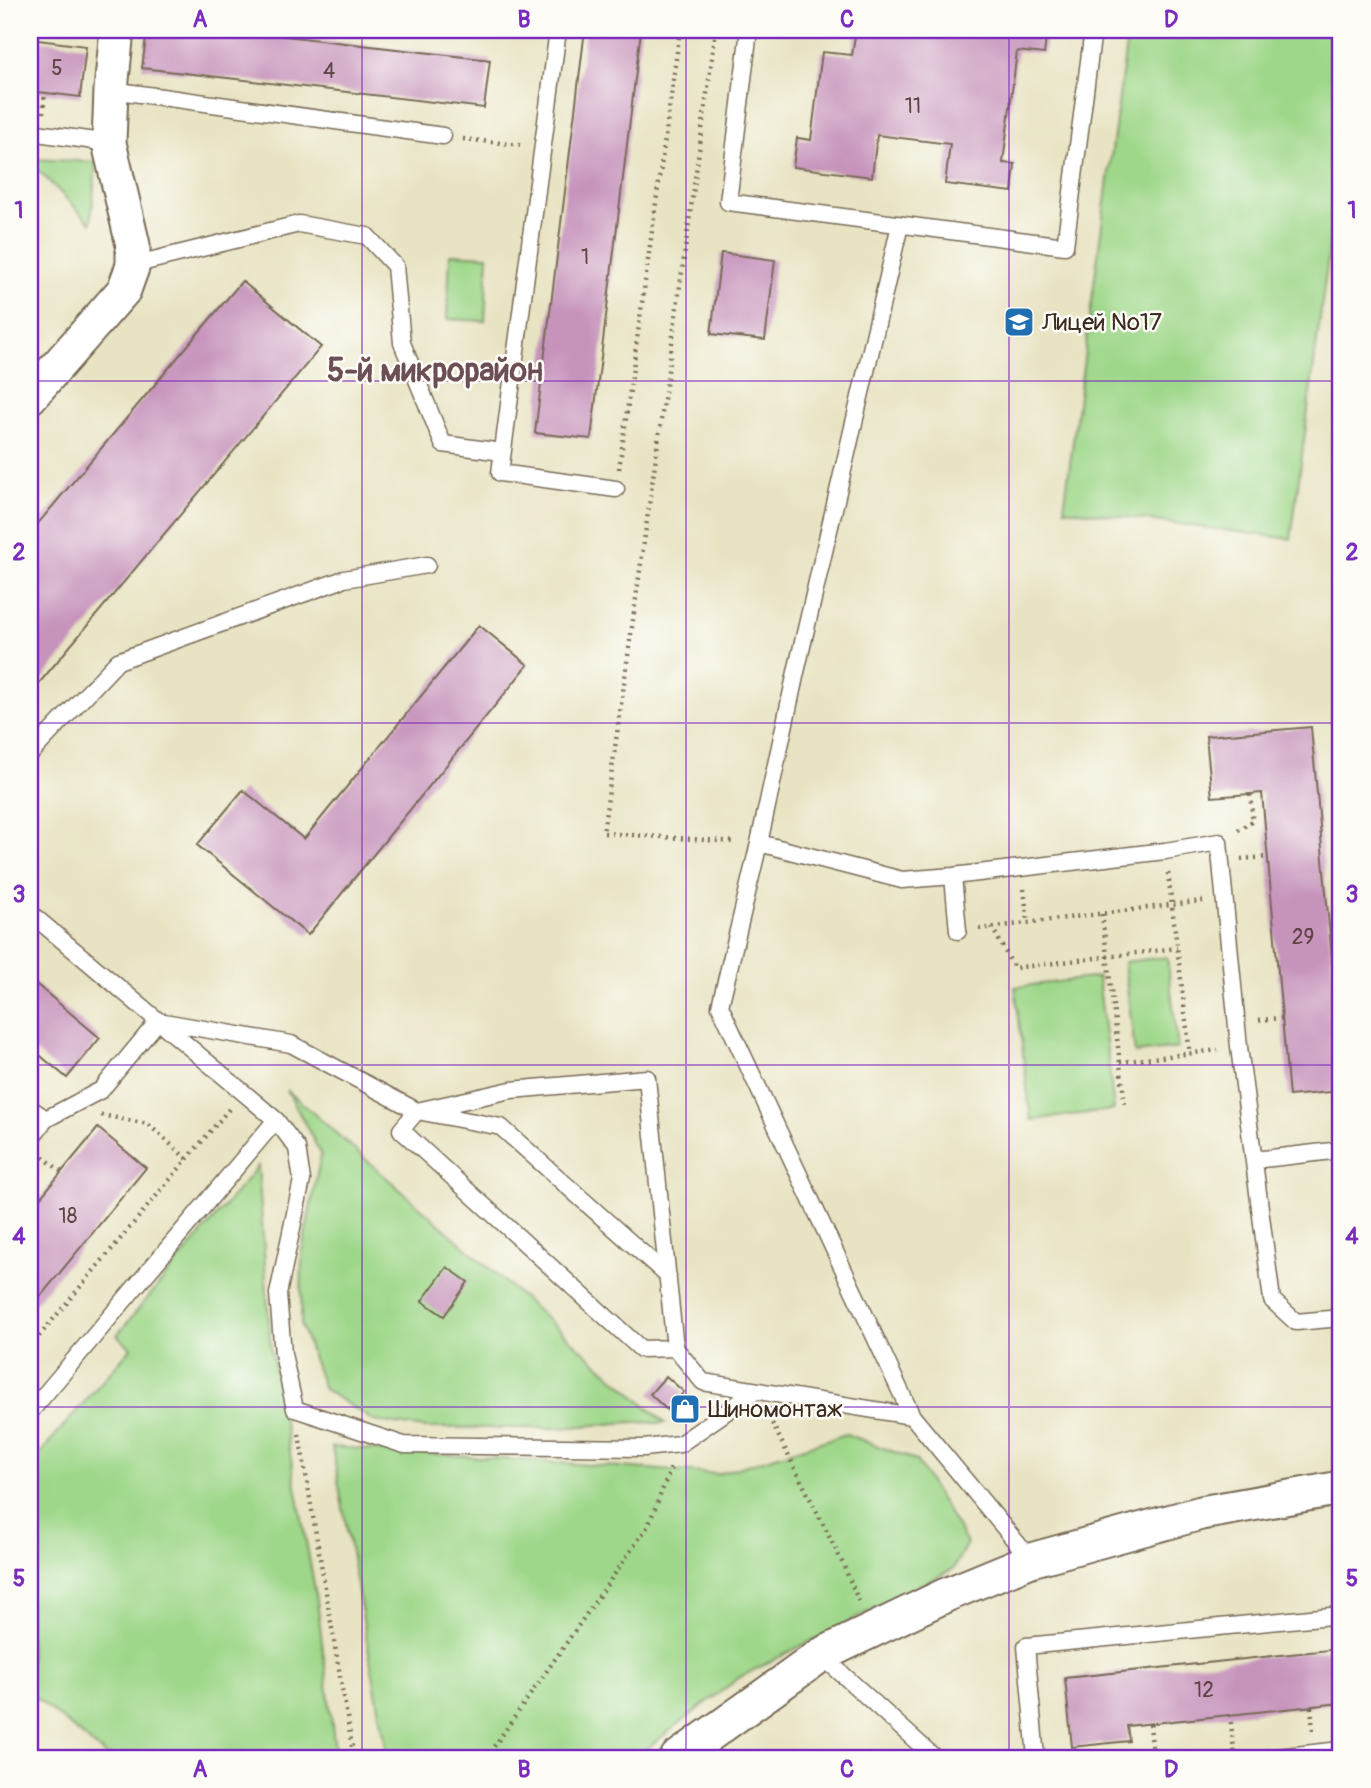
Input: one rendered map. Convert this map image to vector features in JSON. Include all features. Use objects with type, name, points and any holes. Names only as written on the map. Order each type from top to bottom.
[{"type":"street","points":[[30,397],[124,290],[133,265],[133,245],[109,143],[117,30]]},
{"type":"street","points":[[677,1758],[821,1655],[946,1595],[1031,1560],[1202,1513],[1341,1488]]},
{"type":"lane","points":[[558,30],[500,473],[616,489]]},
{"type":"lane","points":[[749,30],[728,202],[1065,246],[1093,30]]},
{"type":"lane","points":[[111,90],[443,136]]},
{"type":"lane","points":[[30,132],[109,143]]},
{"type":"lane","points":[[133,265],[299,224],[367,236],[394,266],[402,343],[443,444],[502,452]]},
{"type":"lane","points":[[900,225],[720,1006],[912,1416],[1031,1560]]},
{"type":"lane","points":[[30,754],[118,661],[344,579],[427,565]]},
{"type":"lane","points":[[759,843],[902,880],[1021,869],[1219,842],[1240,1048],[1272,1300],[1296,1322],[1341,1318]]},
{"type":"lane","points":[[953,876],[958,931]]},
{"type":"lane","points":[[30,913],[276,1120],[298,1148],[302,1180],[278,1294],[283,1354],[295,1409],[404,1445],[644,1448],[680,1444],[757,1391]]},
{"type":"lane","points":[[158,1021],[291,1044],[417,1111],[501,1127],[668,1276]]},
{"type":"lane","points":[[33,1145],[46,1119],[101,1090],[158,1021]]},
{"type":"lane","points":[[675,1348],[641,1349],[411,1140],[401,1130],[417,1111],[511,1090],[648,1078],[675,1348],[703,1382],[912,1416]]},
{"type":"lane","points":[[30,1108],[46,1119]]},
{"type":"lane","points":[[30,1412],[276,1120]]},
{"type":"lane","points":[[1254,1160],[1341,1150]]},
{"type":"lane","points":[[1036,1758],[1026,1646],[1341,1615]]},
{"type":"lane","points":[[821,1655],[935,1758]]},
{"type":"lane","points":[[1268,1758],[1341,1749]]},
{"type":"path","points":[[616,489],[680,30]]},
{"type":"path","points":[[716,30],[603,833],[759,843]]},
{"type":"path","points":[[443,136],[542,148]]},
{"type":"path","points":[[693,196],[702,197]]},
{"type":"path","points":[[1219,842],[1252,821],[1250,794]]},
{"type":"path","points":[[1165,851],[1189,1054]]},
{"type":"path","points":[[1021,869],[1028,923]]},
{"type":"path","points":[[958,931],[1225,898]]},
{"type":"path","points":[[1102,914],[1125,1105]]},
{"type":"path","points":[[992,927],[1014,968],[1177,948]]},
{"type":"path","points":[[1120,1062],[1240,1048]]},
{"type":"path","points":[[30,1059],[36,1052]]},
{"type":"path","points":[[30,1347],[243,1093]]},
{"type":"path","points":[[94,1113],[148,1124],[187,1159]]},
{"type":"path","points":[[33,1145],[62,1172]]},
{"type":"path","points":[[30,1169],[41,1155]]},
{"type":"path","points":[[757,1391],[859,1599]]},
{"type":"path","points":[[295,1409],[354,1758]]},
{"type":"path","points":[[486,1758],[648,1526],[680,1444]]},
{"type":"path","points":[[1230,1715],[1235,1758]]},
{"type":"path","points":[[1150,1724],[1153,1758]]},
{"type":"green space","points":[[1128,30],[1341,30],[1341,158],[1291,539],[1064,509]]},
{"type":"green space","points":[[30,159],[96,162],[91,223],[30,162]]},
{"type":"green space","points":[[450,254],[488,256],[485,321],[447,319]]},
{"type":"green space","points":[[1167,957],[1178,1048],[1135,1053],[1124,962]]},
{"type":"green space","points":[[1098,977],[1114,1110],[1031,1120],[1015,987]]},
{"type":"green space","points":[[287,1090],[665,1423],[630,1422],[559,1428],[425,1428],[374,1421],[324,1389],[301,1325],[302,1251],[321,1154]]},
{"type":"green space","points":[[258,1166],[271,1350],[317,1601],[336,1758],[109,1758],[30,1693],[30,1465],[131,1348],[117,1335]]},
{"type":"green space","points":[[846,1434],[916,1460],[967,1543],[953,1569],[740,1677],[634,1758],[388,1758],[332,1447],[718,1474]]},
{"type":"building","points":[[147,30],[234,30],[490,60],[484,108],[142,68]]},
{"type":"building","points":[[585,30],[641,30],[591,439],[535,433]]},
{"type":"building","points":[[856,30],[1047,30],[1044,54],[1017,51],[1003,163],[1015,164],[1012,192],[945,184],[950,144],[877,135],[872,177],[793,167],[797,138],[811,140],[822,52],[852,55]]},
{"type":"building","points":[[30,39],[86,46],[80,97],[30,91]]},
{"type":"building","points":[[721,253],[775,260],[765,340],[711,334]]},
{"type":"building","points":[[242,281],[321,347],[30,694],[30,533]]},
{"type":"building","points":[[479,625],[528,665],[308,935],[197,845],[243,790],[304,839]]},
{"type":"building","points":[[1311,727],[1341,1058],[1341,1091],[1289,1096],[1262,793],[1212,797],[1206,736]]},
{"type":"building","points":[[30,979],[100,1038],[67,1078],[30,1047]]},
{"type":"building","points":[[98,1128],[146,1168],[30,1309],[30,1210]]},
{"type":"building","points":[[447,1267],[468,1282],[444,1316],[422,1301]]},
{"type":"building","points":[[666,1376],[684,1392],[667,1410],[650,1394]]},
{"type":"building","points":[[1338,1649],[1341,1703],[1127,1726],[1129,1741],[1072,1747],[1065,1678]]},
{"type":"place","name":"Лицей №17","points":[[1019,322]]},
{"type":"place","name":"Шиномонтаж","points":[[685,1409]]},
{"type":"district","name":"5-й микрорайон","points":[[435,371]]}]
